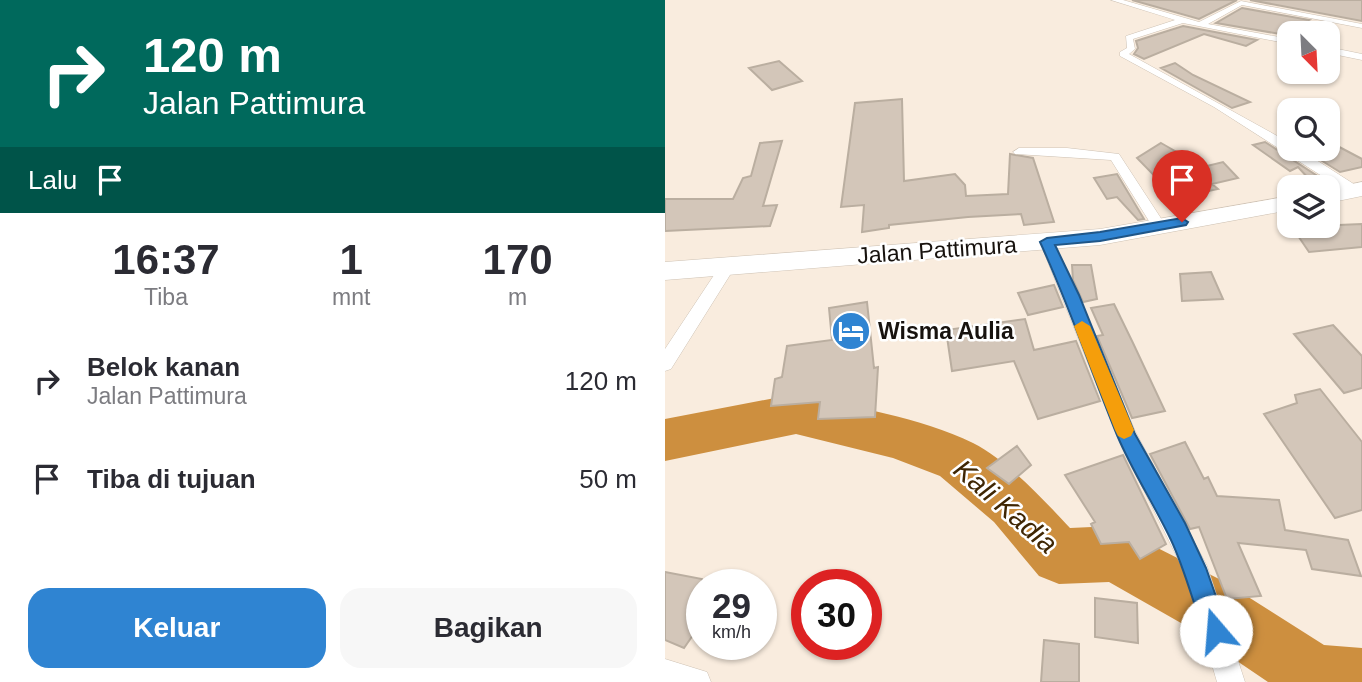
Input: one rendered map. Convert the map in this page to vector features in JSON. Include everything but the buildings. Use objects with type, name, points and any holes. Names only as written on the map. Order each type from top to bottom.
[{"type":"highway","points":[[1340,194],[1358,190]]},
{"type":"highway","name":"Jalan Pattimura","points":[[665,271],[1100,237],[1277,205]]},
{"type":"street","points":[[1115,0],[1200,25],[1277,40]]},
{"type":"street","points":[[1200,25],[1243,2],[1362,26]]},
{"type":"street","points":[[1182,20],[1162,29],[1131,36],[1131,49],[1122,54],[1218,104],[1277,140]]},
{"type":"street","points":[[1341,53],[1362,57]]},
{"type":"street","points":[[1019,152],[1067,152],[1115,157],[1159,226]]},
{"type":"street","points":[[1312,161],[1358,190]]},
{"type":"street","points":[[1047,242],[1072,295],[1087,340],[1128,439],[1178,531],[1198,576],[1228,674]]},
{"type":"street","points":[[665,364],[727,267]]},
{"type":"street","points":[[665,673],[697,682]]},
{"type":"waterway","name":"Kali Kadia","points":[[665,440],[796,414],[894,437],[957,460],[1012,504],[1059,556],[1114,554],[1202,602],[1315,676],[1362,680]]},
{"type":"slow traffic","points":[[1082,326],[1124,430]]},
{"type":"place","name":"Wisma Aulia","points":[[851,331]]},
{"type":"route","points":[[1182,222],[1100,237],[1047,242],[1072,295],[1087,340],[1128,439],[1178,531],[1198,576],[1216,631]]}]
